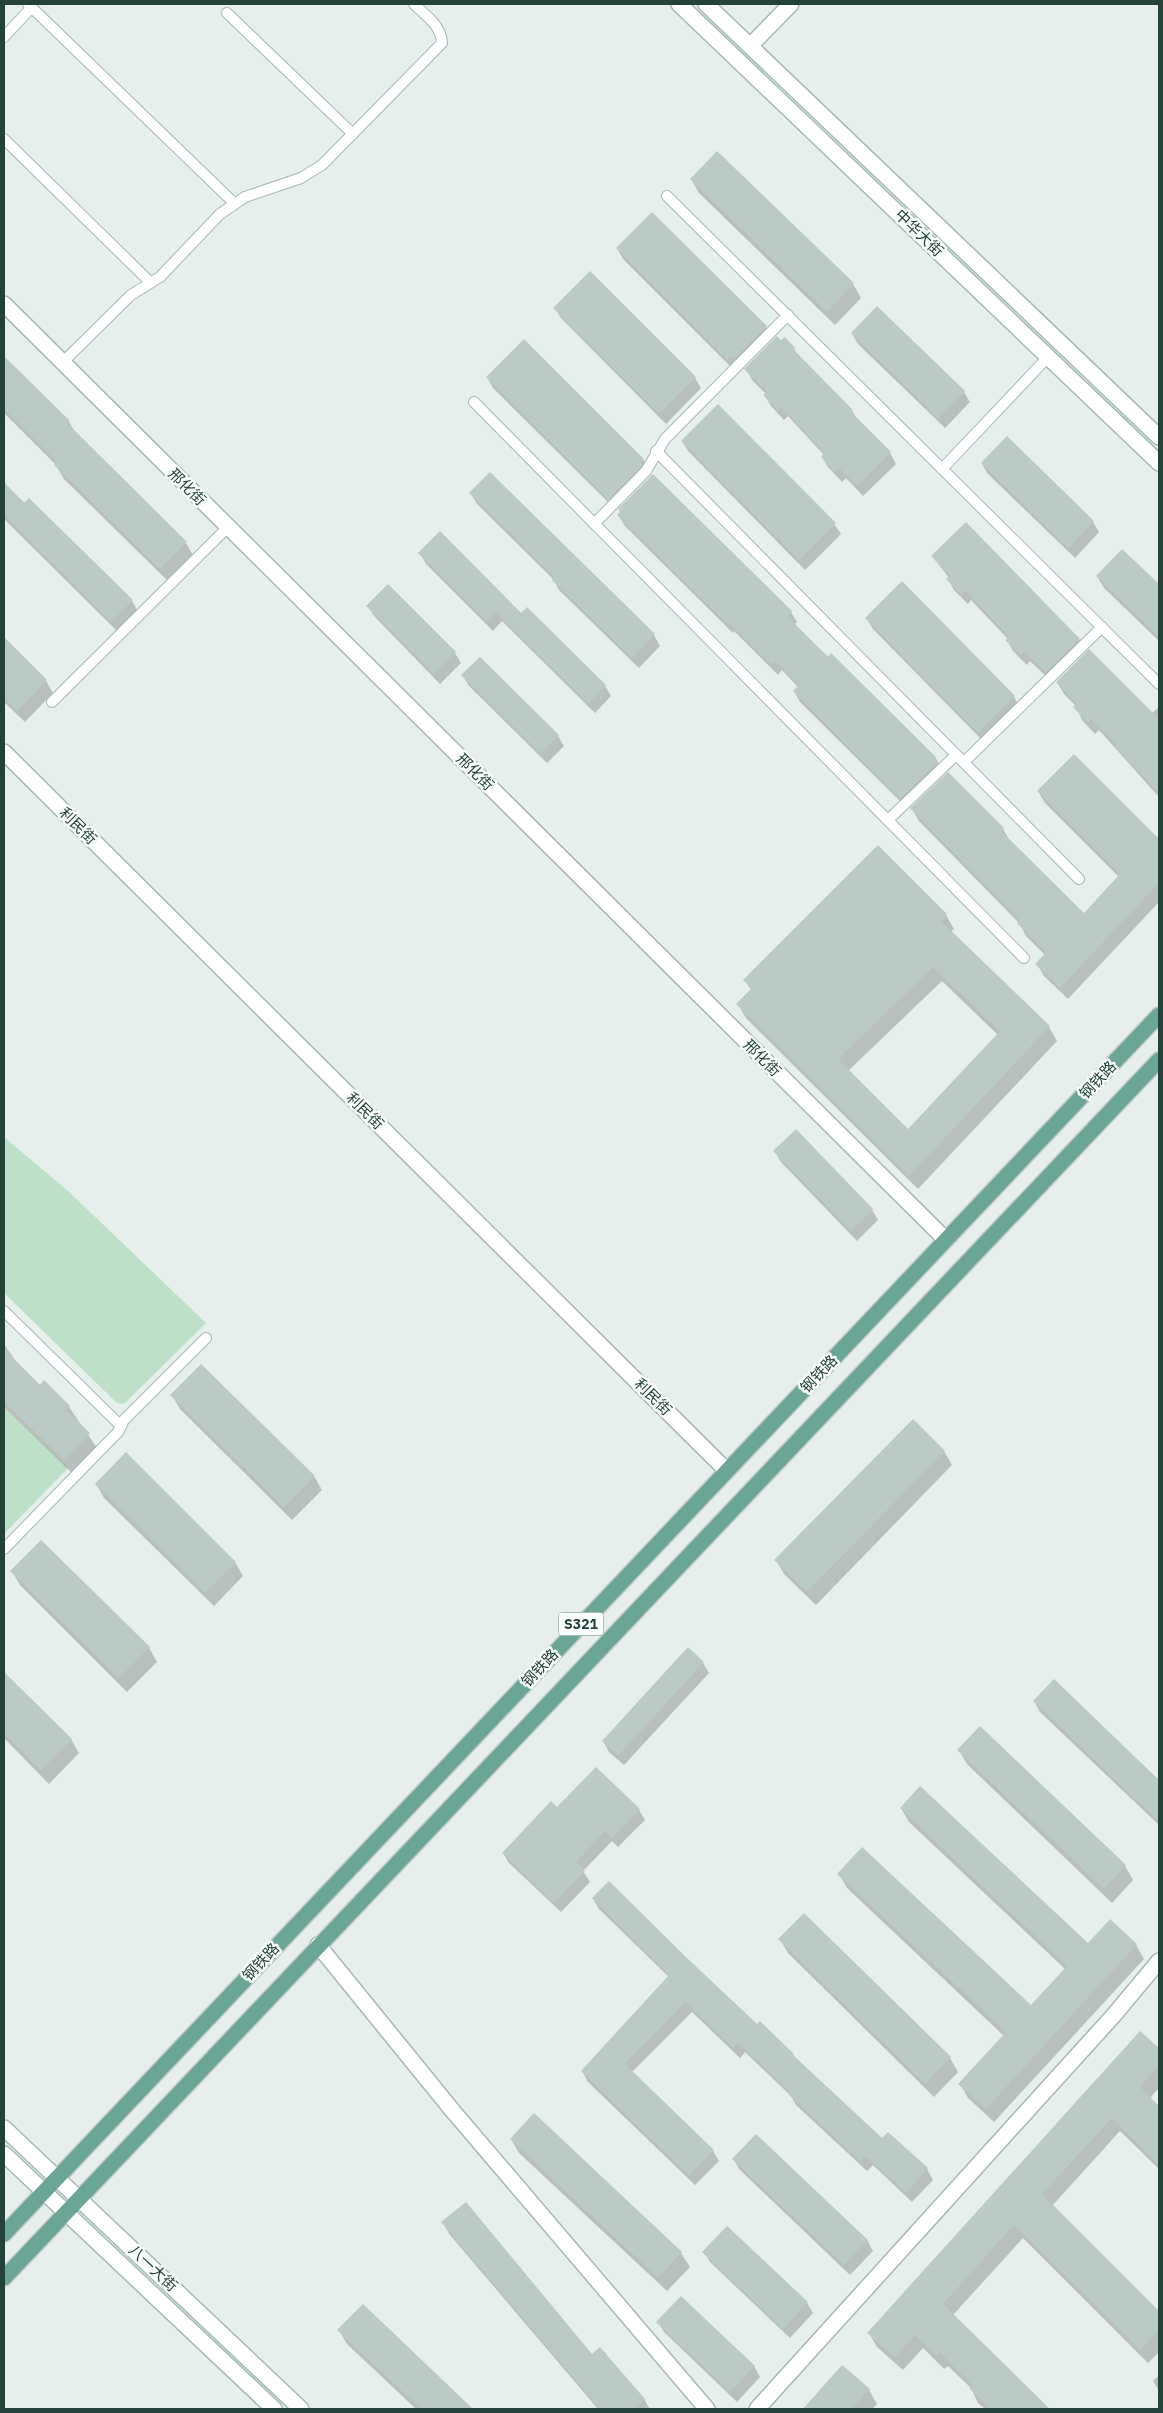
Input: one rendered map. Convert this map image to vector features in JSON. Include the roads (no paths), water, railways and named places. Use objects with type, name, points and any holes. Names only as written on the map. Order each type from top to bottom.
[{"type":"main road","name":"钢铁路","points":[[4,2234],[1159,1015]]},
{"type":"main road","name":"钢铁路","points":[[4,2278],[1159,1060]]},
{"type":"street","name":"中华大街","points":[[679,4],[1159,463]]},
{"type":"street","name":"中华大街","points":[[706,4],[1159,438]]},
{"type":"street","points":[[750,46],[791,4]]},
{"type":"street","name":"邢化街","points":[[4,304],[946,1240]]},
{"type":"street","name":"利民街","points":[[4,752],[727,1470]]},
{"type":"street","points":[[318,1945],[452,2110],[707,2409]]},
{"type":"street","points":[[757,2409],[1114,2015],[1159,1961]]},
{"type":"street","name":"八一大街","points":[[4,2128],[301,2409]]},
{"type":"street","name":"八一大街","points":[[4,2154],[274,2409]]},
{"type":"lane","points":[[62,363],[131,295],[160,276],[220,214],[245,197],[301,178],[322,165],[353,134],[442,43],[441,33],[435,24],[414,4]]},
{"type":"lane","points":[[4,37],[30,6],[234,204]]},
{"type":"lane","points":[[227,13],[353,134]]},
{"type":"lane","points":[[4,139],[150,282]]},
{"type":"lane","points":[[667,196],[1159,684]]},
{"type":"lane","points":[[594,524],[646,471],[653,461],[656,451],[665,439],[788,315]]},
{"type":"lane","points":[[942,469],[1048,357]]},
{"type":"lane","points":[[474,402],[1024,958]]},
{"type":"lane","points":[[656,451],[1079,878]]},
{"type":"lane","points":[[52,702],[228,527]]},
{"type":"lane","points":[[888,820],[960,758],[1102,627]]},
{"type":"lane","points":[[4,1312],[121,1426]]},
{"type":"lane","points":[[4,1549],[118,1432],[124,1420],[206,1338]]}]
